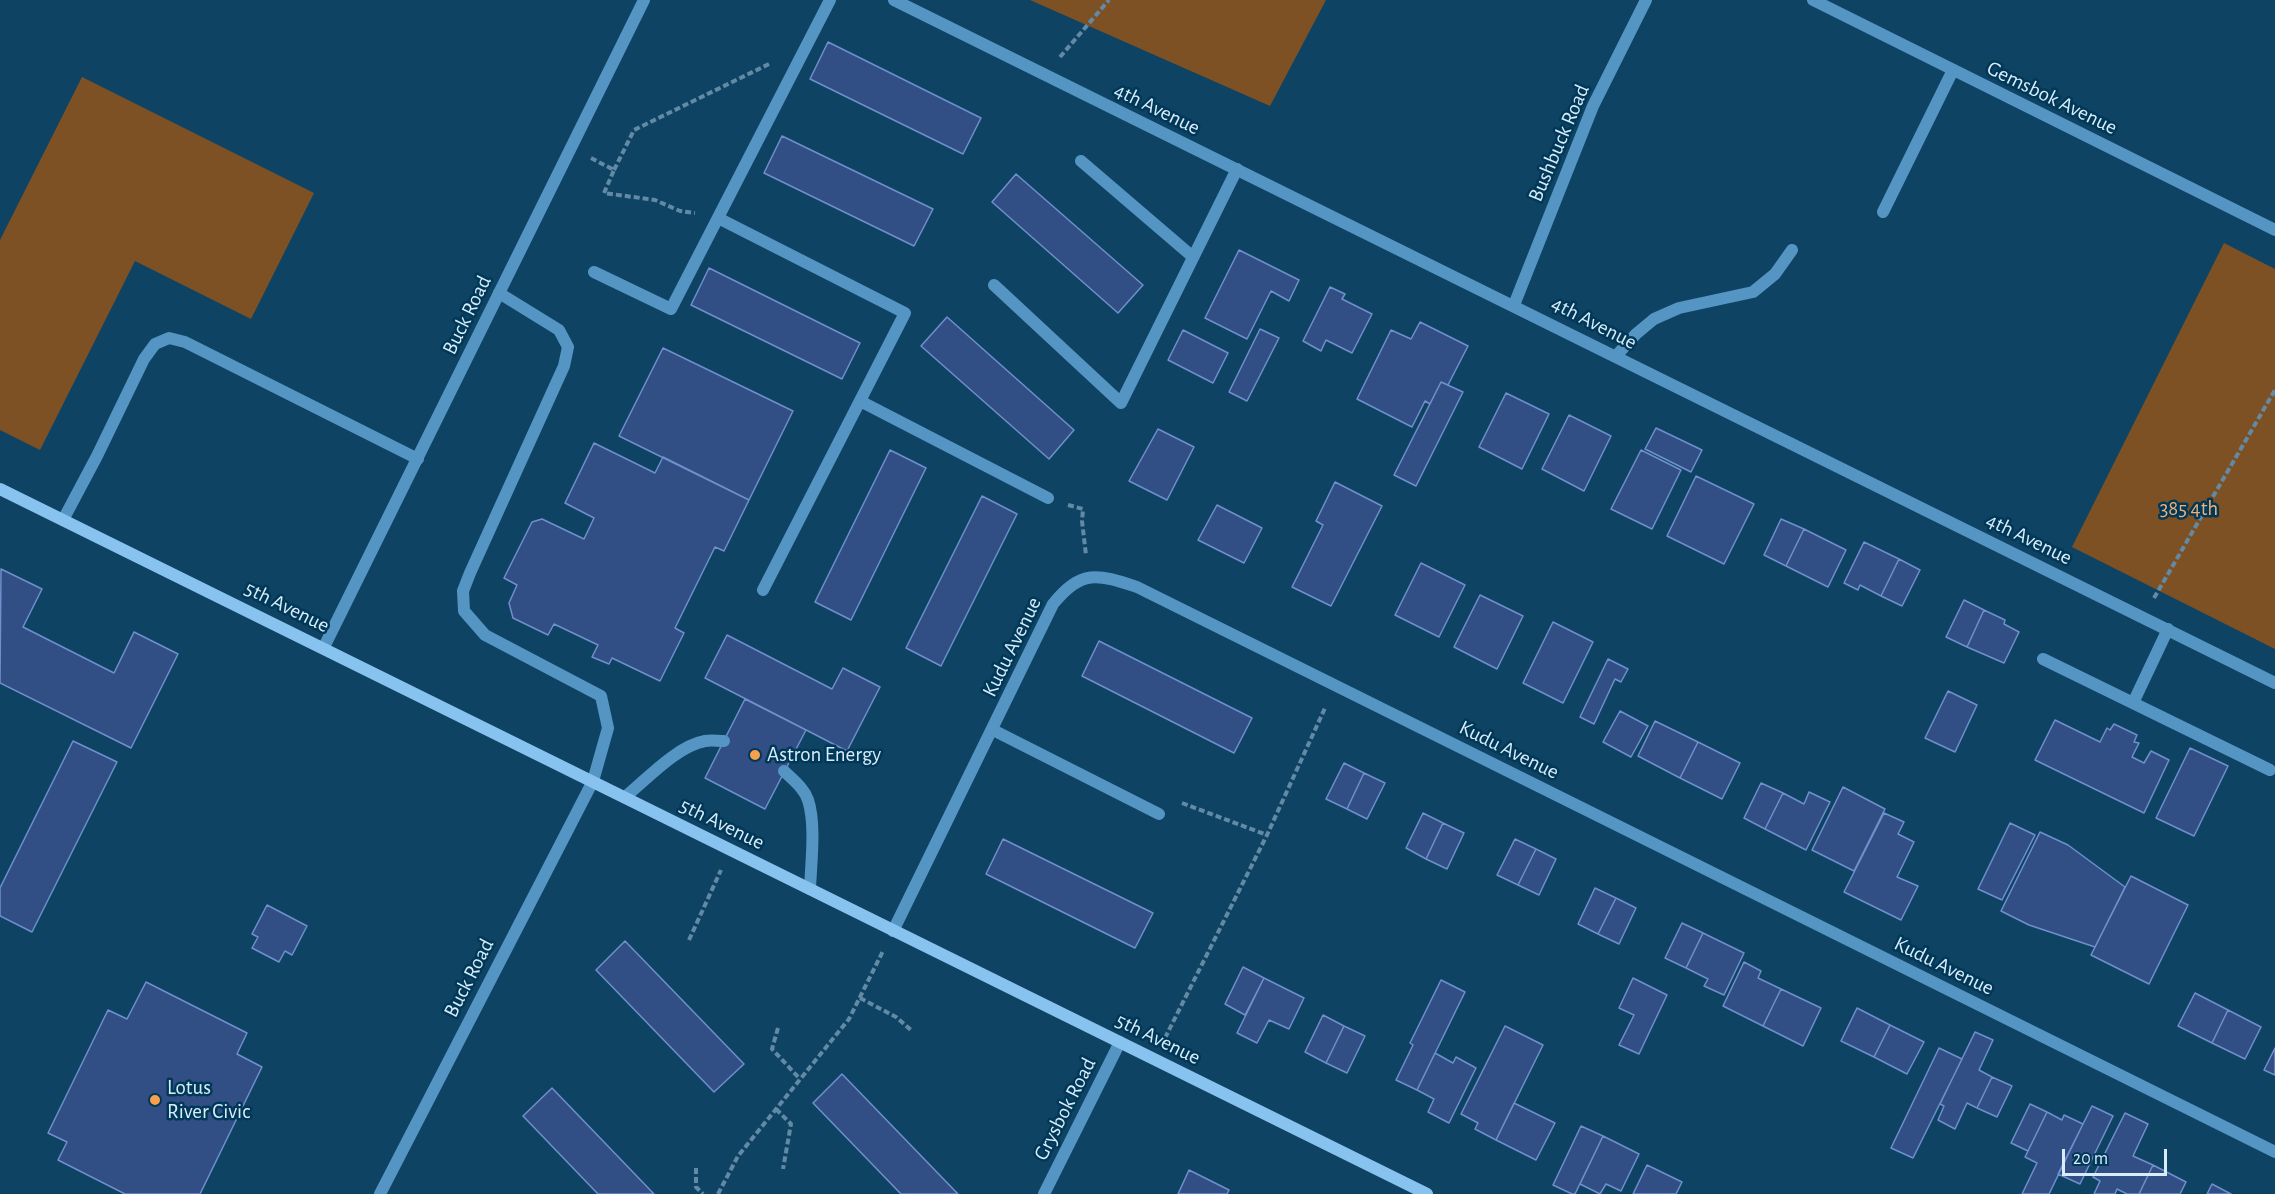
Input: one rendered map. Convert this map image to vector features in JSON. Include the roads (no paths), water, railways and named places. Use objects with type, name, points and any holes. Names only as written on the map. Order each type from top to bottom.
[{"type":"main road","name":"5th Avenue","points":[[0,489],[324,647],[1427,1194]]},
{"type":"street","name":"Buck Road","points":[[324,647],[644,0]]},
{"type":"street","points":[[594,272],[671,309],[830,0]]},
{"type":"street","name":"4th Avenue","points":[[894,0],[2275,682]]},
{"type":"street","name":"Bushbuck Road","points":[[1514,305],[1593,106],[1646,0]]},
{"type":"street","name":"Gemsbok Avenue","points":[[1813,0],[2275,230]]},
{"type":"street","points":[[1883,212],[1953,70]]},
{"type":"street","points":[[1081,161],[1193,257]]},
{"type":"street","points":[[994,285],[1121,403],[1237,169]]},
{"type":"street","points":[[718,218],[905,313],[764,590]]},
{"type":"street","points":[[1616,356],[1636,334],[1654,319],[1679,308],[1753,292],[1774,274],[1792,250]]},
{"type":"street","name":"Buck Road","points":[[380,1194],[593,781],[608,728],[601,696],[485,635],[464,611],[463,591],[470,573],[564,366],[568,347],[559,330],[499,294]]},
{"type":"street","points":[[63,520],[144,359],[155,344],[169,338],[185,342],[418,459]]},
{"type":"street","points":[[860,401],[1048,498]]},
{"type":"street","name":"Kudu Avenue","points":[[893,931],[1053,604],[1068,587],[1090,576],[1114,579],[1137,587],[1336,685],[2275,1152]]},
{"type":"street","points":[[2133,703],[2168,629]]},
{"type":"street","points":[[2043,659],[2270,770]]},
{"type":"street","points":[[993,730],[1159,813]]},
{"type":"street","points":[[625,797],[692,744],[707,740],[723,741]]},
{"type":"street","points":[[784,771],[800,786],[808,799],[811,819],[810,889]]},
{"type":"street","name":"Grysbok Road","points":[[1044,1194],[1120,1042]]},
{"type":"place","name":"Astron Energy","points":[[755,755]]},
{"type":"place","name":"Lotus River Civic","points":[[155,1100]]},
{"type":"park label","name":"385 4th","points":[[2189,509]]}]
